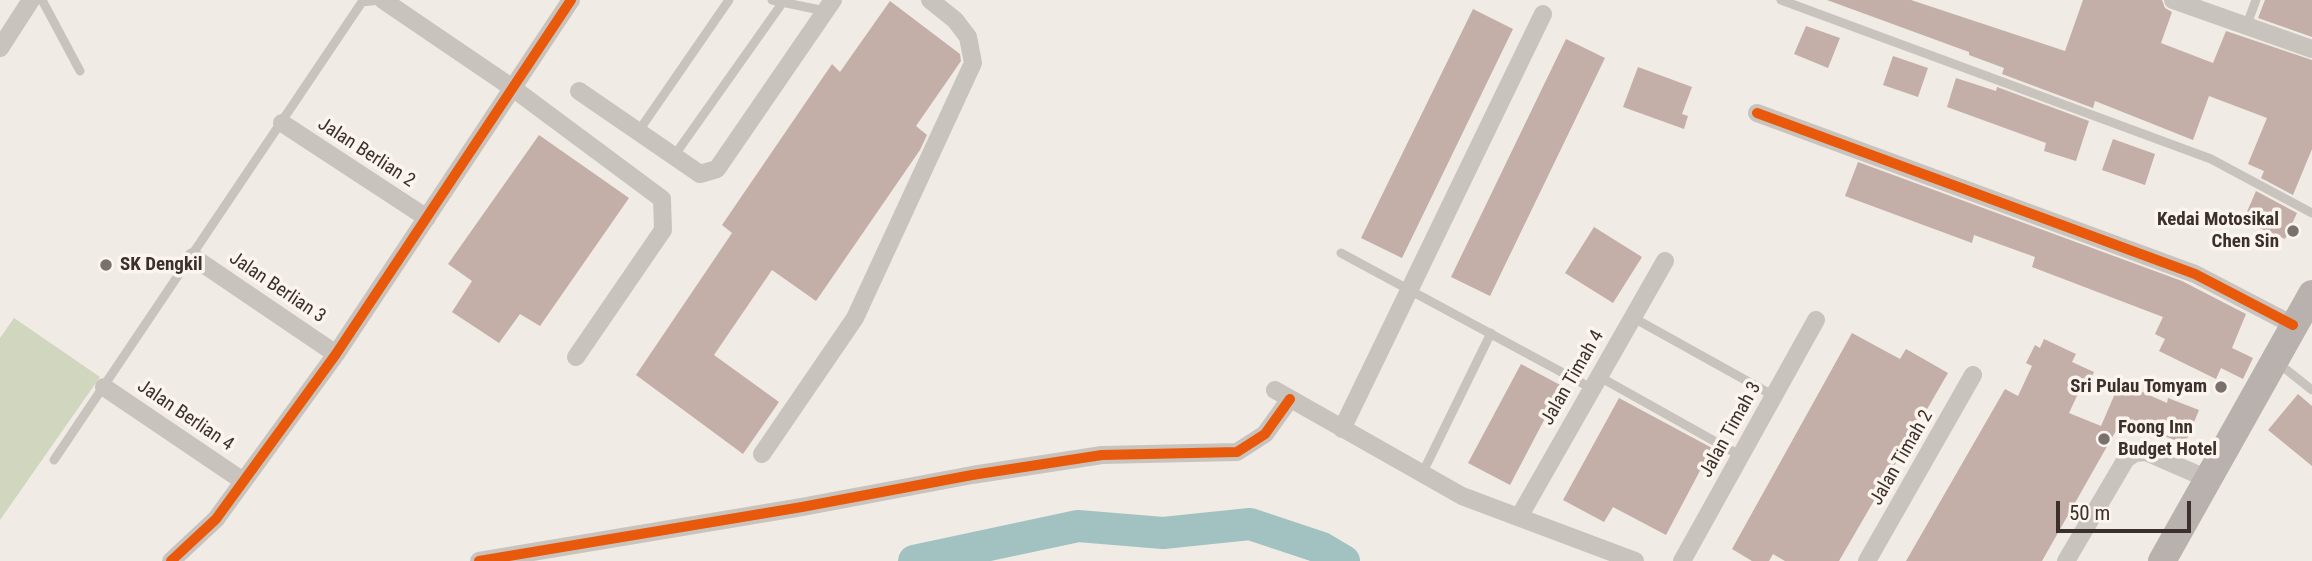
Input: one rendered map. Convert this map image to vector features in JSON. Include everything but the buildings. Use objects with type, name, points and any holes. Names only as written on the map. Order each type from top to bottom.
[{"type":"main road","points":[[2162,561],[2210,480],[2312,294]]},
{"type":"street","points":[[0,48],[31,0]]},
{"type":"street","points":[[381,0],[514,89],[662,199],[663,230],[576,357]]},
{"type":"street","points":[[171,561],[216,519],[336,354],[571,0]]},
{"type":"street","points":[[762,454],[855,318],[973,63],[968,37],[955,20],[930,0]]},
{"type":"street","points":[[2173,0],[2312,49]]},
{"type":"street","points":[[579,91],[700,174],[717,169],[829,6]]},
{"type":"street","points":[[1342,429],[1543,15]]},
{"type":"street","points":[[1757,113],[2195,274],[2293,325]]},
{"type":"street","name":"Jalan Berlian 2","points":[[282,124],[427,218]]},
{"type":"street","name":"Jalan Berlian 3","points":[[193,257],[336,354]]},
{"type":"street","name":"Jalan Timah 4","points":[[1519,517],[1665,261]]},
{"type":"street","name":"Jalan Timah 3","points":[[1682,561],[1816,320]]},
{"type":"street","name":"Jalan Timah 2","points":[[1867,561],[1973,375]]},
{"type":"street","name":"Jalan Berlian 4","points":[[104,387],[243,481]]},
{"type":"street","points":[[480,561],[802,507],[972,475],[1102,455],[1237,452],[1265,434],[1283,395],[1462,496],[1635,561]]},
{"type":"street","points":[[2066,561],[2126,459],[2135,453],[2146,452],[2210,480]]},
{"type":"lane","points":[[42,0],[80,71]]},
{"type":"lane","points":[[54,460],[362,2],[381,0]]},
{"type":"lane","points":[[638,132],[729,0]]},
{"type":"lane","points":[[772,0],[829,6]]},
{"type":"lane","points":[[1782,0],[2211,159],[2312,213]]},
{"type":"lane","points":[[2246,27],[2256,0]]},
{"type":"lane","points":[[674,156],[783,2]]},
{"type":"lane","points":[[1341,253],[1491,333],[1741,456]]},
{"type":"lane","points":[[1632,317],[1774,396]]},
{"type":"lane","points":[[1422,474],[1491,333]]},
{"type":"lane","points":[[2274,359],[2312,390]]},
{"type":"green space","points":[[14,318],[100,377],[0,520],[0,338]]},
{"type":"waterway","points":[[914,561],[1078,526],[1163,533],[1250,524],[1322,548],[1344,561]]},
{"type":"cycle path","points":[[171,561],[216,519],[336,354],[571,0]]},
{"type":"cycle path","points":[[1757,113],[2195,274],[2293,325]]},
{"type":"cycle path","points":[[479,561],[1102,455],[1237,452],[1265,434],[1290,399]]},
{"type":"place","name":"Kedai Motosikal Chen Sin","points":[[2293,231]]},
{"type":"place","name":"SK Dengkil","points":[[106,265]]},
{"type":"place","name":"Sri Pulau Tomyam","points":[[2221,387]]},
{"type":"place","name":"Foong Inn Budget Hotel","points":[[2104,439]]}]
